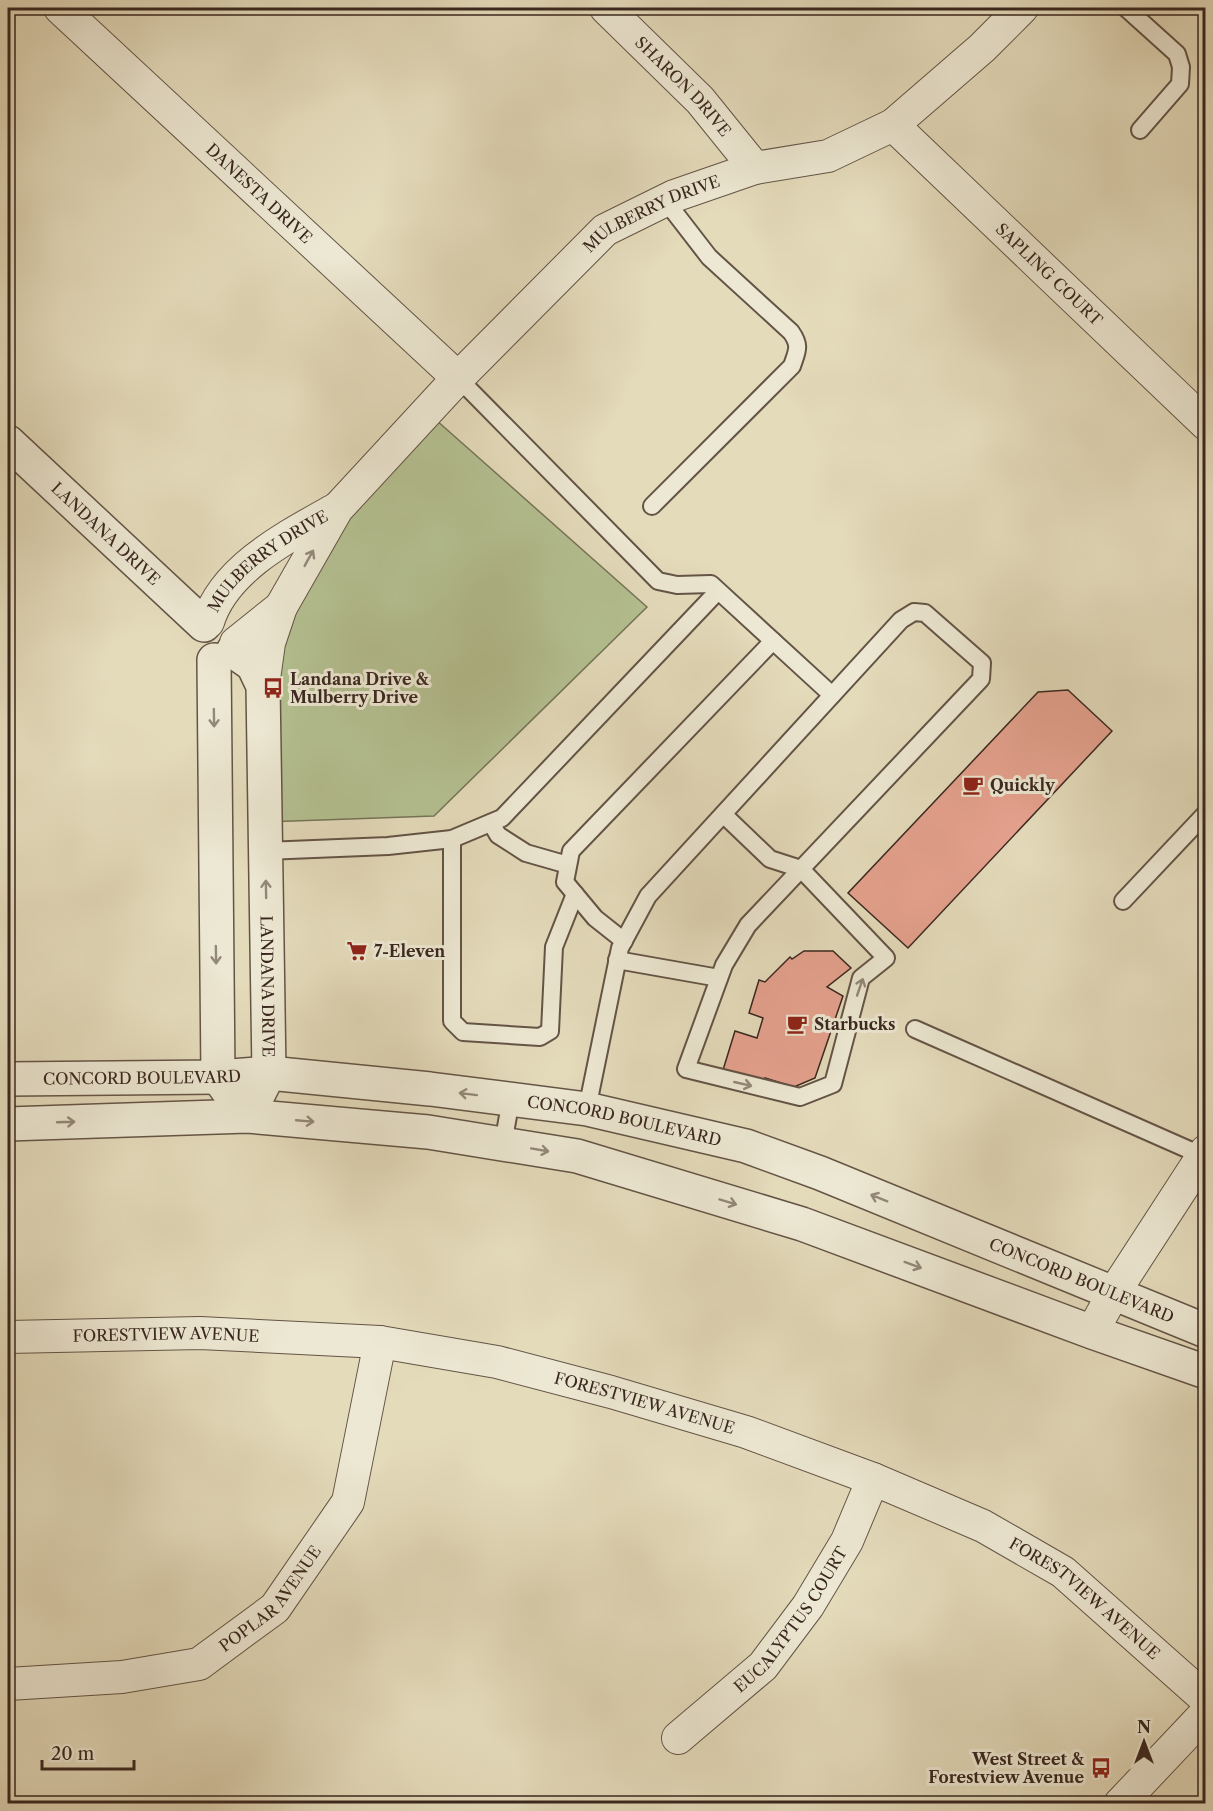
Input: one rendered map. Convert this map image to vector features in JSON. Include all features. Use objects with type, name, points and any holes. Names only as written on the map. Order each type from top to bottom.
[{"type":"street","name":"DANESTA DRIVE","points":[[60,8],[458,378]]},
{"type":"street","name":"SHARON DRIVE","points":[[606,8],[699,100],[755,168]]},
{"type":"street","name":"MULBERRY DRIVE","points":[[263,686],[269,643],[281,607],[337,508],[458,378],[605,230],[665,200],[755,168],[828,156],[893,125],[982,48],[1022,8]]},
{"type":"street","name":"SAPLING COURT","points":[[893,125],[1201,412]]},
{"type":"street","name":"LANDANA DRIVE","points":[[8,442],[206,624],[220,620],[226,622],[234,631],[228,651],[254,665],[263,686],[269,1073],[247,1116]]},
{"type":"street","name":"MULBERRY DRIVE","points":[[206,624],[210,613],[229,586],[254,561],[287,536],[337,508]]},
{"type":"street","name":"MULBERRY DRIVE","points":[[228,651],[281,607]]},
{"type":"street","points":[[228,651],[218,1077],[247,1116]]},
{"type":"street","name":"CONCORD BOULEVARD","points":[[8,1079],[218,1077],[269,1073],[430,1089],[587,1109],[746,1146],[820,1173],[1206,1331]]},
{"type":"street","points":[[8,1124],[247,1116],[428,1132],[578,1156],[802,1224],[1092,1332],[1206,1371]]},
{"type":"street","points":[[1092,1332],[1113,1294],[1204,1154]]},
{"type":"street","name":"FORESTVIEW AVENUE","points":[[8,1337],[200,1333],[380,1342],[497,1362],[611,1392],[746,1432],[873,1479],[983,1526],[1063,1572],[1206,1699]]},
{"type":"street","name":"POPLAR AVENUE","points":[[8,1684],[122,1677],[199,1664],[275,1608],[348,1502],[380,1342]]},
{"type":"street","name":"EUCALYPTUS COURT","points":[[678,1738],[763,1666],[801,1615],[847,1541],[873,1479]]},
{"type":"street","points":[[1120,1803],[1206,1713]]},
{"type":"lane","points":[[1126,8],[1177,54],[1181,67],[1180,84],[1140,130]]},
{"type":"lane","points":[[652,506],[792,366],[798,348],[797,341],[791,332],[709,256],[665,200]]},
{"type":"lane","points":[[458,378],[658,581],[677,585],[711,584],[832,695]]},
{"type":"lane","points":[[266,851],[388,846],[452,839],[502,818],[718,591]]},
{"type":"lane","points":[[587,1109],[620,948],[648,896],[723,814],[832,695],[901,620],[914,612],[925,613],[982,663],[981,679],[801,869],[748,925],[724,965],[686,1069],[800,1097],[833,1084],[861,978],[886,958],[801,869],[770,859],[723,814]]},
{"type":"lane","points":[[624,940],[595,918],[566,882],[571,851],[773,641]]},
{"type":"lane","points":[[1123,901],[1206,813]]},
{"type":"lane","points":[[491,823],[498,835],[526,853],[568,865]]},
{"type":"lane","points":[[452,839],[452,1021],[463,1032],[540,1037],[550,1031],[554,947],[575,894]]},
{"type":"lane","points":[[617,960],[719,978]]},
{"type":"lane","points":[[915,1029],[1204,1154]]},
{"type":"lane","points":[[503,1144],[511,1099]]},
{"type":"green space","points":[[427,412],[647,607],[434,816],[265,822],[281,607]]},
{"type":"building","points":[[1068,690],[1112,731],[908,948],[848,893],[1038,692]]},
{"type":"building","name":"Starbucks","points":[[804,951],[833,951],[851,968],[827,987],[843,996],[815,1078],[794,1087],[765,1078],[763,1083],[723,1070],[735,1031],[757,1038],[763,1018],[749,1013],[759,980],[765,982],[790,957],[792,959]]},
{"type":"place","name":"Landana Drive & Mulberry Drive","points":[[273,688]]},
{"type":"place","name":"Quickly","points":[[973,785]]},
{"type":"place","name":"7-Eleven","points":[[357,951]]},
{"type":"place","name":"Starbucks","points":[[797,1024]]},
{"type":"place","name":"West Street & Forestview Avenue","points":[[1101,1768]]}]
